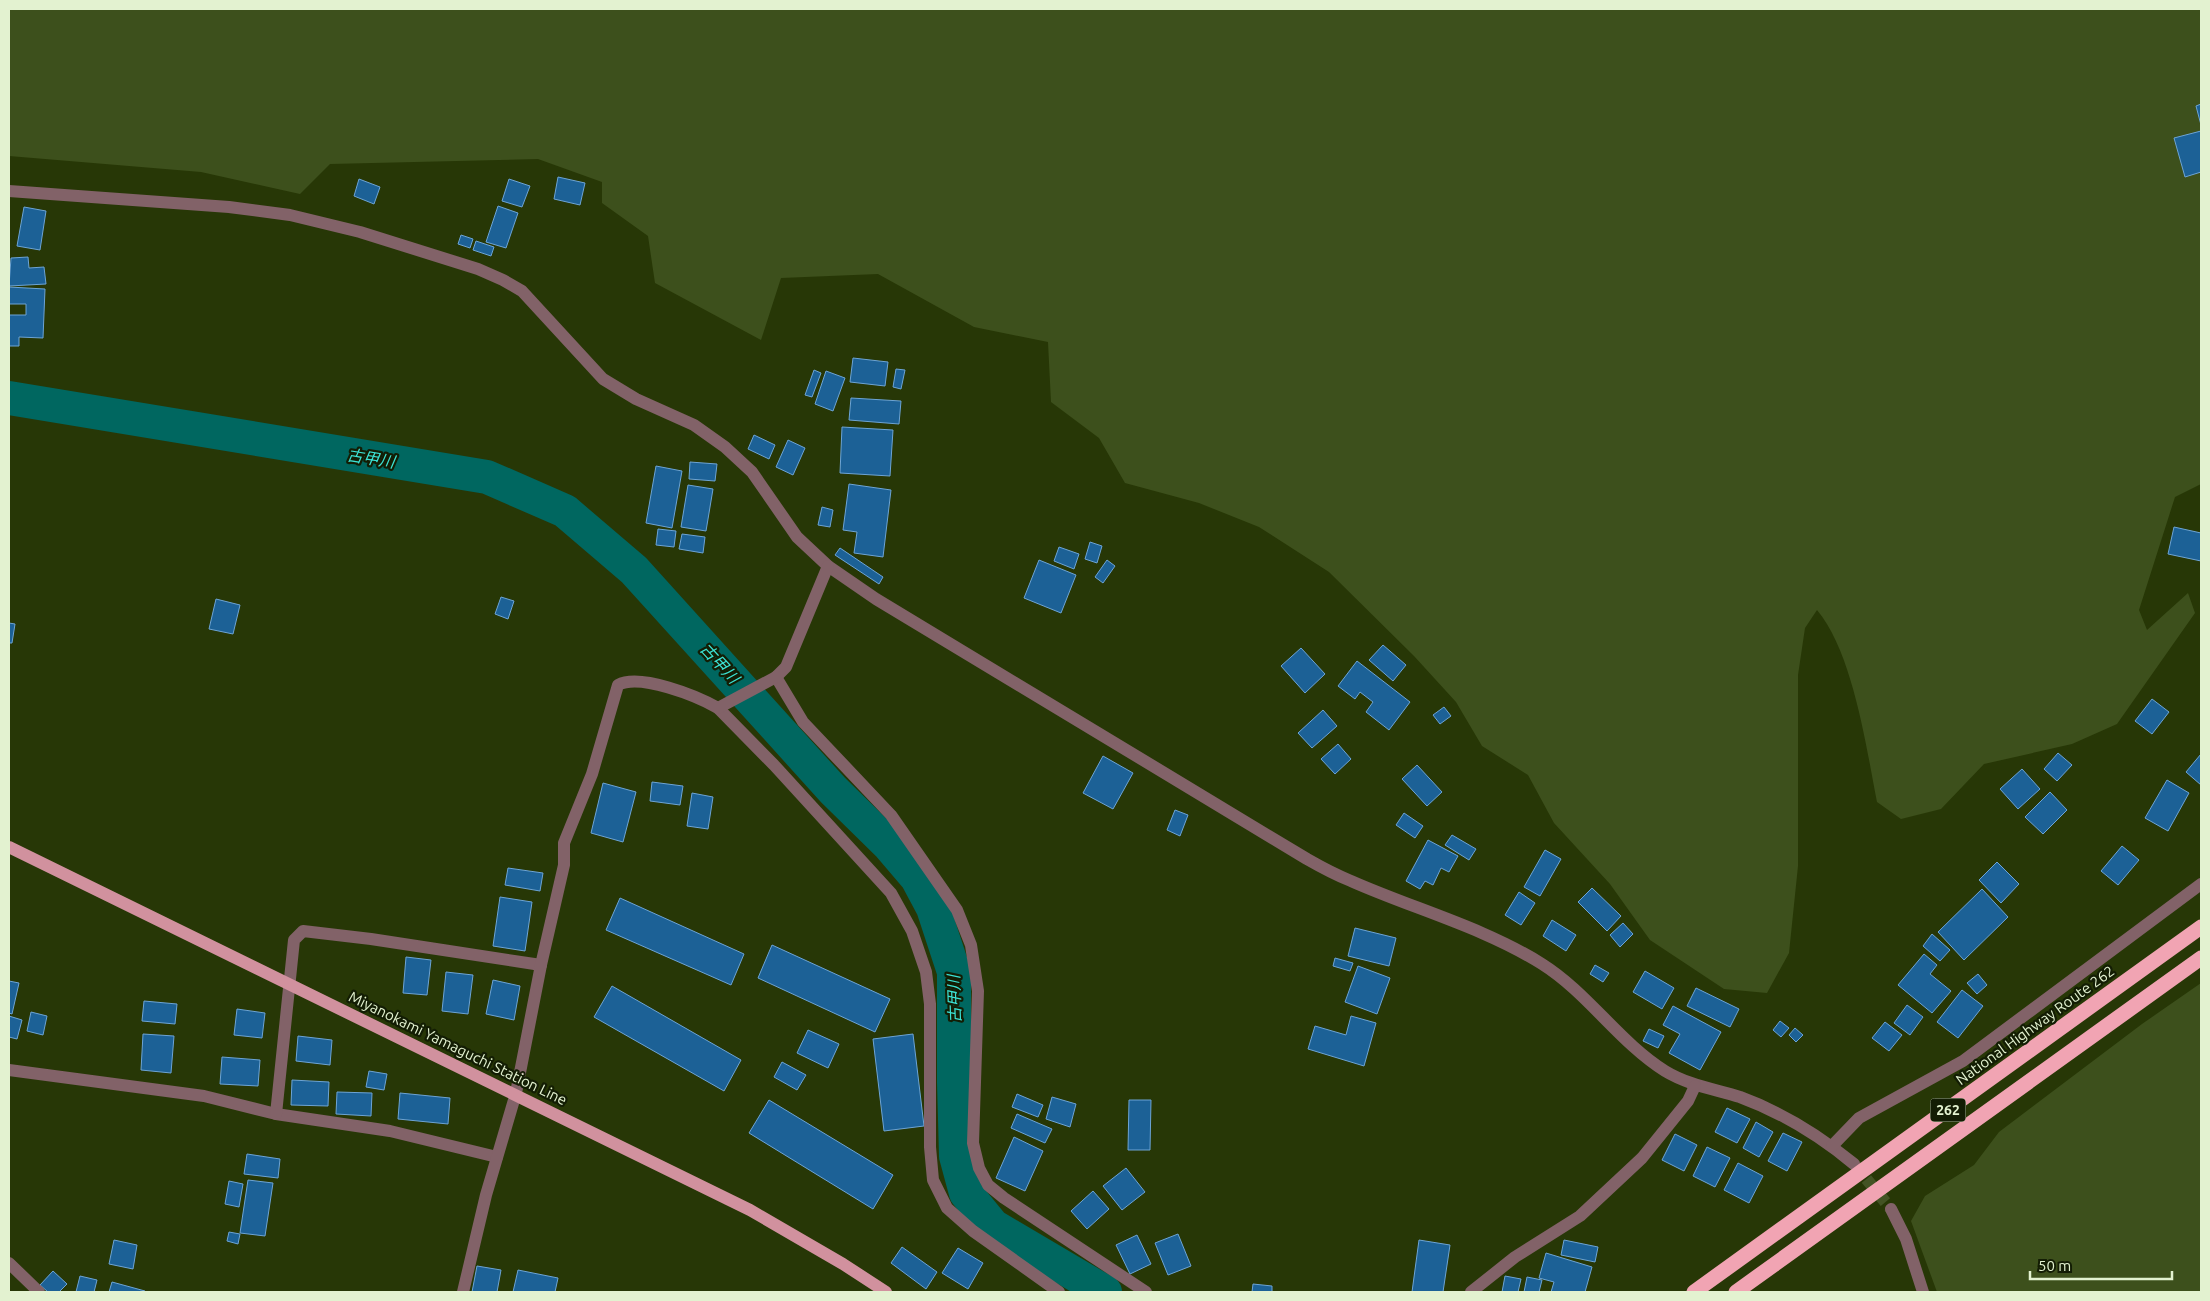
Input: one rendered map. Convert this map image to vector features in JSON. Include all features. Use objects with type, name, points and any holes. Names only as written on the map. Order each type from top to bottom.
[{"type":"highway","name":"National Highway Route 262","points":[[1694,1292],[2201,927]]},
{"type":"highway","name":"262","points":[[1736,1292],[2201,958]]},
{"type":"main road","name":"Miyanokami Yamaguchi Station Line","points":[[9,847],[516,1093],[750,1210],[843,1264],[886,1292]]},
{"type":"street","points":[[9,191],[229,207],[290,216],[360,232],[478,269],[503,280],[522,291],[603,379],[636,399],[694,425],[725,447],[752,472],[797,536],[828,566],[876,600],[1307,859],[1350,881],[1503,942],[1543,965],[1588,1001],[1634,1047],[1665,1071],[1695,1086],[1739,1097],[1771,1110],[1832,1146],[1854,1164]]},
{"type":"street","points":[[722,706],[761,684],[776,678],[786,667],[828,566]]},
{"type":"street","points":[[776,678],[803,722],[891,816],[957,910],[971,945],[978,991],[974,1143],[979,1168],[988,1185],[1004,1198],[1146,1292]]},
{"type":"street","points":[[464,1292],[497,1156],[516,1093],[541,965],[564,865],[564,843],[592,774],[618,685],[626,681],[652,684],[722,706],[891,893],[912,931],[926,972],[930,1004],[930,1147],[933,1180],[947,1208],[972,1231],[1059,1292]]},
{"type":"street","points":[[1832,1146],[1859,1118],[1963,1061],[2201,884]]},
{"type":"street","points":[[276,1114],[294,940],[303,931],[371,938],[541,965]]},
{"type":"street","points":[[9,1070],[204,1096],[276,1114],[390,1131],[497,1156]]},
{"type":"street","points":[[1471,1292],[1515,1257],[1587,1210],[1642,1158],[1688,1101],[1695,1086]]},
{"type":"street","points":[[1891,1209],[1906,1239],[1923,1292]]},
{"type":"street","points":[[9,1263],[39,1292]]},
{"type":"green space","points":[[9,9],[2201,9],[2201,484],[2175,497],[2139,610],[2147,630],[2188,593],[2195,613],[2117,724],[2072,744],[1984,764],[1941,809],[1901,819],[1877,802],[1863,728],[1849,675],[1840,650],[1817,610],[1805,628],[1798,675],[1798,866],[1789,953],[1767,993],[1724,989],[1650,940],[1610,884],[1554,823],[1528,775],[1482,746],[1456,702],[1414,656],[1329,572],[1259,527],[1199,503],[1125,483],[1099,438],[1051,402],[1048,342],[974,327],[878,274],[781,278],[761,340],[655,283],[648,236],[602,203],[602,182],[538,159],[330,164],[300,194],[201,172],[9,156]]},
{"type":"green space","points":[[2201,983],[2201,1292],[1937,1292],[1911,1221],[1925,1196],[1974,1165],[1999,1132],[2142,1024]]},
{"type":"building","points":[[2201,104],[2201,125],[2196,106]]},
{"type":"building","points":[[2201,131],[2201,172],[2185,177],[2174,138]]},
{"type":"building","points":[[558,177],[585,183],[580,205],[554,199]]},
{"type":"building","points":[[359,179],[380,187],[374,204],[354,196]]},
{"type":"building","points":[[509,179],[530,186],[522,207],[502,201]]},
{"type":"building","points":[[498,206],[518,213],[506,248],[486,242]]},
{"type":"building","points":[[24,207],[46,211],[40,250],[17,246]]},
{"type":"building","points":[[461,235],[473,239],[470,248],[458,244]]},
{"type":"building","points":[[476,241],[494,247],[491,256],[473,250]]},
{"type":"building","points":[[28,257],[29,268],[44,267],[46,284],[9,286],[11,258]]},
{"type":"building","points":[[9,287],[45,289],[43,338],[19,337],[19,346],[9,346],[9,315],[26,315],[26,304],[9,304]]},
{"type":"building","points":[[853,358],[888,362],[885,386],[850,382]]},
{"type":"building","points":[[896,369],[905,370],[901,389],[893,387]]},
{"type":"building","points":[[814,370],[821,373],[812,397],[805,395]]},
{"type":"building","points":[[826,371],[845,378],[833,411],[815,404]]},
{"type":"building","points":[[851,398],[901,401],[899,424],[849,420]]},
{"type":"building","points":[[842,427],[893,430],[890,476],[840,473]]},
{"type":"building","points":[[754,435],[775,445],[769,459],[748,449]]},
{"type":"building","points":[[788,440],[805,448],[793,475],[776,467]]},
{"type":"building","points":[[690,462],[717,464],[715,481],[689,479]]},
{"type":"building","points":[[656,466],[682,471],[672,528],[646,523]]},
{"type":"building","points":[[849,484],[891,490],[883,557],[854,553],[857,532],[843,530]]},
{"type":"building","points":[[688,485],[713,489],[706,531],[681,527]]},
{"type":"building","points":[[822,507],[833,510],[830,527],[818,525]]},
{"type":"building","points":[[2174,527],[2201,533],[2201,561],[2168,554]]},
{"type":"building","points":[[658,529],[676,531],[674,547],[656,545]]},
{"type":"building","points":[[682,534],[705,537],[703,553],[679,549]]},
{"type":"building","points":[[1090,542],[1102,546],[1097,563],[1085,559]]},
{"type":"building","points":[[1059,547],[1079,554],[1074,569],[1054,561]]},
{"type":"building","points":[[840,548],[883,577],[879,584],[835,555]]},
{"type":"building","points":[[1039,560],[1076,575],[1061,613],[1024,598]]},
{"type":"building","points":[[1107,560],[1115,566],[1103,583],[1095,577]]},
{"type":"building","points":[[501,597],[514,601],[508,619],[495,614]]},
{"type":"building","points":[[216,599],[240,605],[233,634],[209,629]]},
{"type":"building","points":[[9,623],[15,624],[12,643],[9,643]]},
{"type":"building","points":[[1383,645],[1406,665],[1393,681],[1369,660]]},
{"type":"building","points":[[1301,648],[1325,674],[1305,693],[1281,666]]},
{"type":"building","points":[[1357,661],[1410,702],[1389,730],[1366,712],[1373,702],[1360,692],[1355,699],[1338,686]]},
{"type":"building","points":[[2152,699],[2169,712],[2152,734],[2135,721]]},
{"type":"building","points":[[1444,707],[1451,716],[1440,724],[1433,715]]},
{"type":"building","points":[[1323,710],[1337,726],[1312,748],[1298,733]]},
{"type":"building","points":[[1338,744],[1351,759],[1335,774],[1321,759]]},
{"type":"building","points":[[2058,753],[2072,765],[2057,781],[2044,769]]},
{"type":"building","points":[[2201,754],[2201,785],[2186,772]]},
{"type":"building","points":[[1103,756],[1133,773],[1113,809],[1083,793]]},
{"type":"building","points":[[1417,765],[1442,792],[1427,806],[1402,779]]},
{"type":"building","points":[[2022,769],[2040,789],[2018,809],[2000,789]]},
{"type":"building","points":[[2167,780],[2189,793],[2168,831],[2145,818]]},
{"type":"building","points":[[652,782],[683,786],[680,805],[650,801]]},
{"type":"building","points":[[603,783],[636,792],[623,842],[591,833]]},
{"type":"building","points":[[2050,792],[2067,810],[2043,834],[2025,817]]},
{"type":"building","points":[[692,793],[713,797],[708,829],[687,826]]},
{"type":"building","points":[[1175,810],[1188,815],[1180,836],[1167,830]]},
{"type":"building","points":[[1404,813],[1423,826],[1415,838],[1396,825]]},
{"type":"building","points":[[1452,835],[1476,849],[1469,860],[1445,845]]},
{"type":"building","points":[[1428,840],[1458,856],[1449,872],[1441,868],[1433,885],[1425,881],[1420,889],[1406,881]]},
{"type":"building","points":[[2122,846],[2139,860],[2118,885],[2101,871]]},
{"type":"building","points":[[1545,850],[1561,859],[1540,896],[1524,887]]},
{"type":"building","points":[[1997,862],[2019,884],[2001,903],[1979,880]]},
{"type":"building","points":[[508,868],[543,873],[540,891],[505,885]]},
{"type":"building","points":[[1592,888],[1621,916],[1607,931],[1578,902]]},
{"type":"building","points":[[1982,889],[2008,917],[1964,960],[1938,932]]},
{"type":"building","points":[[1519,892],[1535,903],[1521,925],[1505,915]]},
{"type":"building","points":[[500,897],[532,902],[525,951],[493,946]]},
{"type":"building","points":[[620,898],[744,954],[731,985],[606,930]]},
{"type":"building","points":[[1552,920],[1576,935],[1566,951],[1543,936]]},
{"type":"building","points":[[1623,923],[1633,934],[1620,947],[1610,935]]},
{"type":"building","points":[[1355,928],[1396,938],[1389,966],[1348,956]]},
{"type":"building","points":[[1932,934],[1950,950],[1940,961],[1923,946]]},
{"type":"building","points":[[772,945],[890,999],[875,1032],[758,978]]},
{"type":"building","points":[[1924,954],[1937,965],[1930,974],[1951,991],[1932,1013],[1898,985]]},
{"type":"building","points":[[406,957],[431,960],[427,995],[403,993]]},
{"type":"building","points":[[1335,958],[1353,963],[1350,971],[1333,966]]},
{"type":"building","points":[[1595,965],[1609,973],[1603,982],[1590,974]]},
{"type":"building","points":[[1358,966],[1390,978],[1377,1014],[1345,1002]]},
{"type":"building","points":[[1645,971],[1674,988],[1662,1009],[1633,992]]},
{"type":"building","points":[[446,972],[473,975],[468,1014],[442,1011]]},
{"type":"building","points":[[1978,974],[1987,985],[1977,994],[1967,983]]},
{"type":"building","points":[[493,980],[520,986],[514,1020],[486,1014]]},
{"type":"building","points":[[9,981],[19,983],[12,1014],[9,1013]]},
{"type":"building","points":[[612,986],[741,1060],[724,1091],[594,1017]]},
{"type":"building","points":[[1696,988],[1739,1009],[1730,1027],[1687,1006]]},
{"type":"building","points":[[1962,990],[1983,1006],[1958,1038],[1937,1022]]},
{"type":"building","points":[[144,1001],[177,1004],[175,1024],[142,1021]]},
{"type":"building","points":[[1907,1005],[1923,1017],[1910,1035],[1894,1023]]},
{"type":"building","points":[[1673,1006],[1721,1032],[1700,1070],[1669,1053],[1680,1034],[1663,1025]]},
{"type":"building","points":[[237,1009],[265,1013],[262,1038],[234,1035]]},
{"type":"building","points":[[31,1012],[47,1016],[43,1035],[27,1031]]},
{"type":"building","points":[[9,1016],[22,1020],[17,1039],[9,1037]]},
{"type":"building","points":[[1351,1016],[1376,1023],[1364,1066],[1308,1049],[1315,1026],[1346,1035]]},
{"type":"building","points":[[1780,1021],[1789,1028],[1781,1037],[1773,1030]]},
{"type":"building","points":[[1885,1022],[1902,1035],[1889,1051],[1872,1038]]},
{"type":"building","points":[[1795,1028],[1803,1035],[1796,1042],[1789,1035]]},
{"type":"building","points":[[1649,1029],[1664,1036],[1658,1048],[1643,1041]]},
{"type":"building","points":[[808,1030],[839,1044],[828,1068],[797,1053]]},
{"type":"building","points":[[143,1034],[174,1036],[171,1073],[141,1070]]},
{"type":"building","points":[[913,1034],[924,1126],[884,1131],[873,1039]]},
{"type":"building","points":[[298,1036],[332,1040],[330,1065],[296,1061]]},
{"type":"building","points":[[222,1057],[260,1060],[258,1086],[220,1084]]},
{"type":"building","points":[[782,1062],[806,1075],[797,1090],[774,1077]]},
{"type":"building","points":[[369,1071],[387,1074],[384,1090],[366,1087]]},
{"type":"building","points":[[292,1080],[329,1082],[328,1106],[291,1105]]},
{"type":"building","points":[[337,1092],[372,1093],[371,1116],[336,1114]]},
{"type":"building","points":[[400,1093],[450,1098],[448,1124],[398,1119]]},
{"type":"building","points":[[1017,1094],[1043,1105],[1038,1117],[1012,1107]]},
{"type":"building","points":[[1052,1097],[1076,1104],[1070,1127],[1046,1119]]},
{"type":"building","points":[[769,1100],[893,1175],[873,1209],[749,1133]]},
{"type":"building","points":[[1129,1100],[1151,1100],[1150,1150],[1128,1150]]},
{"type":"building","points":[[1727,1108],[1750,1119],[1737,1143],[1715,1132]]},
{"type":"building","points":[[1017,1114],[1052,1129],[1045,1143],[1011,1128]]},
{"type":"building","points":[[1756,1122],[1773,1132],[1759,1157],[1743,1148]]},
{"type":"building","points":[[1783,1133],[1802,1142],[1787,1171],[1768,1161]]},
{"type":"building","points":[[1675,1134],[1697,1145],[1684,1171],[1662,1160]]},
{"type":"building","points":[[1014,1137],[1043,1151],[1025,1191],[996,1178]]},
{"type":"building","points":[[1707,1147],[1730,1158],[1715,1187],[1693,1176]]},
{"type":"building","points":[[247,1154],[280,1159],[278,1178],[244,1174]]},
{"type":"building","points":[[1738,1163],[1763,1176],[1749,1203],[1724,1190]]},
{"type":"building","points":[[1126,1168],[1145,1192],[1122,1210],[1103,1186]]},
{"type":"building","points":[[248,1180],[273,1183],[265,1236],[240,1233]]},
{"type":"building","points":[[229,1181],[243,1184],[239,1207],[225,1204]]},
{"type":"building","points":[[1093,1191],[1109,1209],[1087,1229],[1071,1211]]},
{"type":"building","points":[[229,1232],[240,1234],[238,1244],[227,1241]]},
{"type":"building","points":[[1178,1234],[1191,1266],[1168,1275],[1155,1243]]},
{"type":"building","points":[[1137,1235],[1151,1264],[1130,1274],[1116,1245]]},
{"type":"building","points":[[114,1240],[137,1245],[133,1269],[109,1264]]},
{"type":"building","points":[[1419,1240],[1450,1245],[1443,1292],[1412,1292]]},
{"type":"building","points":[[1564,1240],[1598,1247],[1595,1262],[1561,1255]]},
{"type":"building","points":[[902,1247],[937,1272],[926,1289],[891,1263]]},
{"type":"building","points":[[958,1248],[983,1263],[968,1289],[942,1273]]},
{"type":"building","points":[[1546,1253],[1592,1267],[1585,1292],[1551,1292],[1554,1282],[1539,1278]]},
{"type":"building","points":[[477,1266],[501,1270],[497,1292],[472,1292]]},
{"type":"building","points":[[518,1270],[558,1278],[555,1292],[513,1292]]},
{"type":"building","points":[[53,1271],[67,1284],[59,1292],[48,1292],[40,1285]]},
{"type":"building","points":[[80,1276],[97,1280],[94,1292],[76,1292]]},
{"type":"building","points":[[1505,1276],[1521,1279],[1518,1292],[1502,1292]]},
{"type":"building","points":[[1527,1277],[1542,1280],[1539,1292],[1524,1292]]},
{"type":"building","points":[[112,1282],[145,1291],[145,1292],[109,1292]]},
{"type":"building","points":[[1253,1284],[1272,1286],[1272,1292],[1252,1292]]},
{"type":"waterway","name":"古甲川","points":[[9,398],[487,477],[565,511],[634,570],[833,790],[888,844],[917,878],[933,908],[954,972],[956,1156],[966,1193],[993,1226],[1105,1292]]},
{"type":"tunnel","points":[[1855,1165],[1891,1209]]}]
